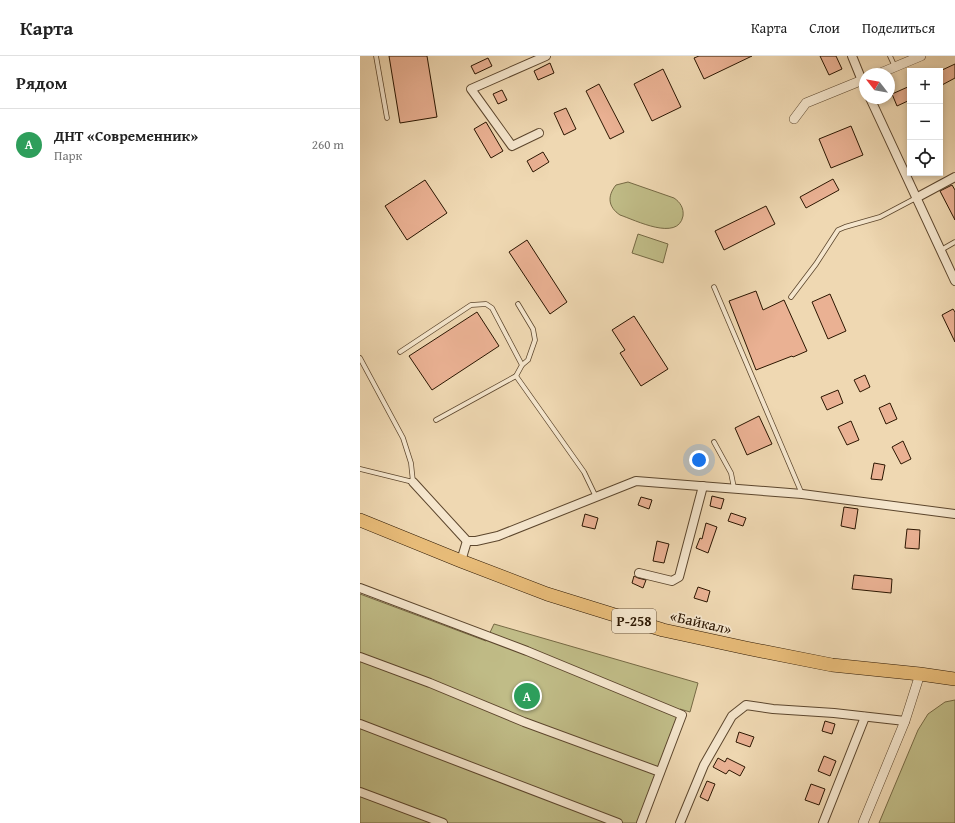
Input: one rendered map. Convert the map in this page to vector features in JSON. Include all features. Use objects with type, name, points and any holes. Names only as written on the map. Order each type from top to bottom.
[{"type":"highway","name":"«Байкал»","points":[[360,520],[547,594],[663,630],[832,665],[955,679]]},
{"type":"street","points":[[540,133],[512,146],[471,89],[546,56]]},
{"type":"street","points":[[852,56],[859,72]]},
{"type":"street","points":[[895,67],[921,56]]},
{"type":"street","points":[[794,119],[806,103],[859,85]]},
{"type":"street","points":[[873,104],[955,281]]},
{"type":"street","points":[[916,198],[955,177]]},
{"type":"street","points":[[413,482],[467,541],[476,541],[498,536],[636,481],[802,494],[955,514]]},
{"type":"street","points":[[639,573],[672,581],[679,577],[703,486]]},
{"type":"street","points":[[461,561],[467,541]]},
{"type":"street","points":[[360,588],[527,651],[682,715],[641,823]]},
{"type":"street","points":[[360,657],[430,683],[524,722],[660,772]]},
{"type":"street","points":[[863,823],[905,720],[920,674]]},
{"type":"street","points":[[680,823],[704,765],[732,716],[746,705],[773,709],[905,720]]},
{"type":"street","points":[[823,823],[865,717]]},
{"type":"street","points":[[360,724],[618,823]]},
{"type":"street","points":[[360,792],[443,823]]},
{"type":"lane","points":[[376,56],[387,118]]},
{"type":"lane","points":[[890,56],[895,67]]},
{"type":"lane","points":[[791,297],[816,264],[838,230],[880,217],[916,198]]},
{"type":"lane","points":[[940,250],[955,242]]},
{"type":"lane","points":[[714,287],[802,494]]},
{"type":"lane","points":[[400,352],[471,305],[486,304],[492,308],[522,365]]},
{"type":"lane","points":[[436,420],[516,376],[522,365],[528,360],[535,340],[533,329],[518,304]]},
{"type":"lane","points":[[360,358],[403,438],[411,463],[413,482],[360,468]]},
{"type":"lane","points":[[516,376],[584,472],[596,497]]},
{"type":"lane","points":[[714,442],[731,473],[734,488]]},
{"type":"shaded area","points":[[628,182],[674,198],[680,203],[683,210],[683,216],[679,224],[673,228],[655,227],[620,215],[616,212],[611,205],[611,193],[616,185]]},
{"type":"shaded area","points":[[638,234],[668,244],[663,263],[632,253]]},
{"type":"shaded area","points":[[360,594],[486,641],[494,624],[698,683],[690,712],[680,709],[637,823],[360,823]]},
{"type":"shaded area","points":[[955,700],[955,823],[879,823],[918,730],[928,714],[945,702]]},
{"type":"building","points":[[389,56],[427,56],[437,117],[400,123]]},
{"type":"building","points":[[699,56],[752,56],[704,79],[694,58]]},
{"type":"building","points":[[820,56],[836,56],[842,69],[829,75]]},
{"type":"building","points":[[488,58],[492,66],[475,74],[471,66]]},
{"type":"building","points":[[550,63],[554,73],[538,80],[534,71]]},
{"type":"building","points":[[955,64],[955,78],[943,84],[943,70]]},
{"type":"building","points":[[663,69],[681,107],[652,121],[634,84]]},
{"type":"building","points":[[599,84],[624,132],[610,139],[586,91]]},
{"type":"building","points":[[907,87],[907,101],[897,106],[895,101],[895,93]]},
{"type":"building","points":[[502,90],[507,100],[498,104],[493,94]]},
{"type":"building","points":[[566,108],[576,129],[564,135],[554,113]]},
{"type":"building","points":[[486,122],[503,151],[491,158],[474,129]]},
{"type":"building","points":[[851,126],[863,155],[831,168],[819,139]]},
{"type":"building","points":[[543,152],[549,162],[533,172],[527,161]]},
{"type":"building","points":[[833,179],[839,190],[806,208],[800,197]]},
{"type":"building","points":[[425,180],[447,213],[407,240],[385,206]]},
{"type":"building","points":[[952,185],[955,190],[955,220],[940,191]]},
{"type":"building","points":[[766,206],[775,224],[724,250],[715,231]]},
{"type":"building","points":[[527,240],[567,302],[550,314],[509,252]]},
{"type":"building","points":[[756,291],[763,310],[784,300],[807,351],[756,370],[729,301]]},
{"type":"building","points":[[830,294],[846,331],[828,339],[812,302]]},
{"type":"building","points":[[953,309],[955,312],[955,342],[942,315]]},
{"type":"building","points":[[477,312],[499,346],[432,390],[409,356]]},
{"type":"building","points":[[634,316],[668,369],[641,386],[620,353],[625,350],[612,330]]},
{"type":"building","points":[[865,375],[870,387],[860,392],[854,380]]},
{"type":"building","points":[[838,390],[843,403],[827,410],[821,397]]},
{"type":"building","points":[[890,403],[897,419],[886,424],[879,408]]},
{"type":"building","points":[[759,416],[772,444],[747,455],[735,428]]},
{"type":"building","points":[[851,421],[859,440],[847,445],[838,427]]},
{"type":"building","points":[[903,441],[911,459],[901,464],[892,447]]},
{"type":"building","points":[[874,463],[885,465],[882,480],[871,479]]},
{"type":"building","points":[[712,496],[724,499],[721,509],[710,506]]},
{"type":"building","points":[[641,497],[652,500],[649,509],[638,505]]},
{"type":"building","points":[[844,507],[858,509],[855,529],[841,526]]},
{"type":"building","points":[[731,513],[746,518],[743,526],[728,521]]},
{"type":"building","points":[[585,514],[598,518],[595,529],[582,526]]},
{"type":"building","points":[[706,523],[717,527],[708,553],[696,548],[700,538],[702,539]]},
{"type":"building","points":[[907,529],[920,530],[919,549],[905,548]]},
{"type":"building","points":[[657,541],[669,544],[664,563],[653,561]]},
{"type":"building","points":[[854,575],[892,579],[891,593],[852,589]]},
{"type":"building","points":[[634,576],[646,580],[643,588],[632,583]]},
{"type":"building","points":[[698,587],[710,591],[707,602],[694,598]]},
{"type":"building","points":[[825,721],[835,724],[832,734],[822,731]]},
{"type":"building","points":[[739,732],[754,737],[750,747],[736,742]]},
{"type":"building","points":[[824,756],[836,761],[830,776],[818,771]]},
{"type":"building","points":[[718,758],[725,762],[727,758],[745,767],[740,776],[729,770],[726,774],[713,767]]},
{"type":"building","points":[[707,781],[715,784],[708,801],[700,797]]},
{"type":"building","points":[[811,784],[825,789],[819,805],[805,800]]},
{"type":"place","name":"ДНТ «Современник»","points":[[527,696]]}]
